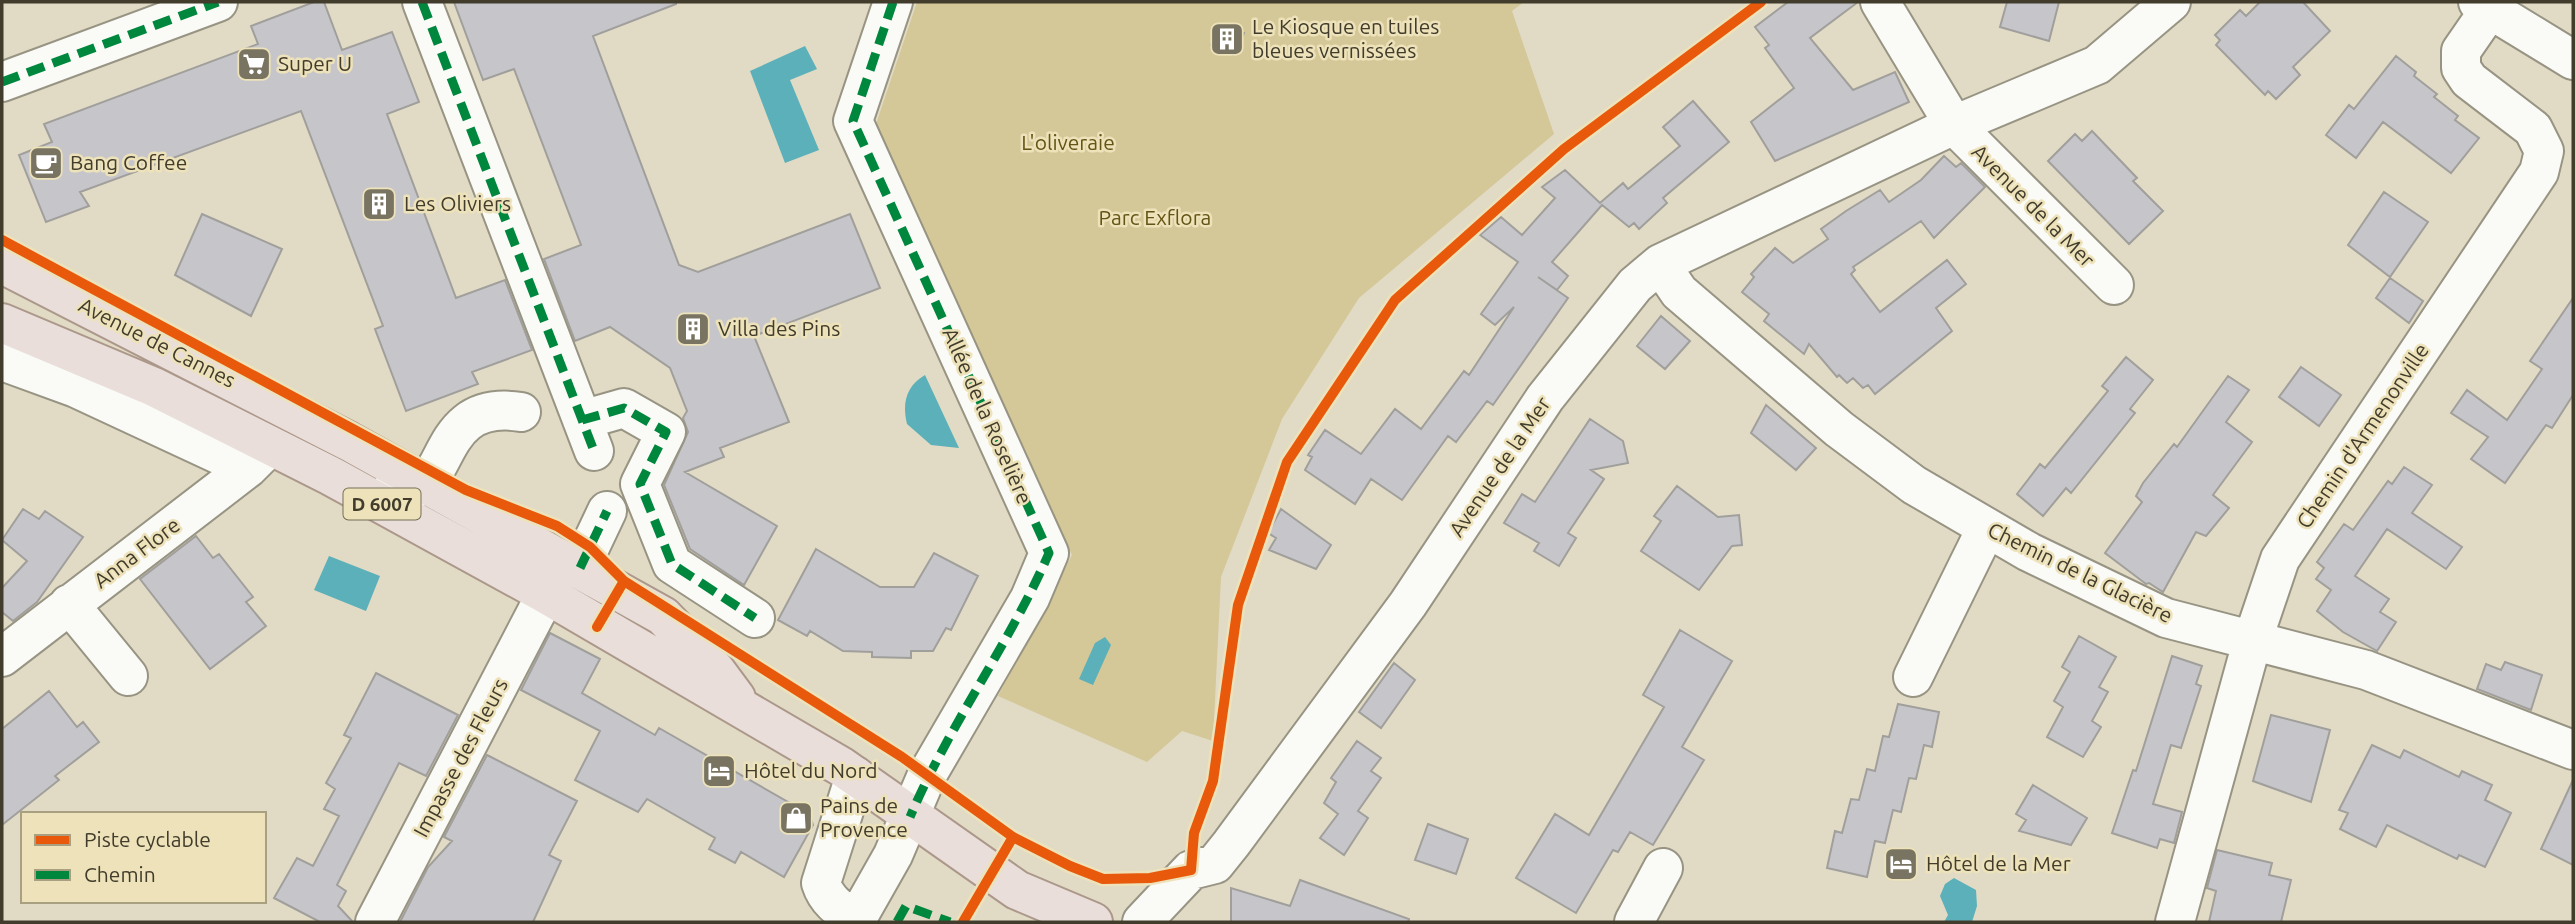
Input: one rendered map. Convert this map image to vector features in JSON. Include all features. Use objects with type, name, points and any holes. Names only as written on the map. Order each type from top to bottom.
[{"type":"main road","name":"Avenue de Cannes","points":[[2,264],[348,441],[580,568],[663,617],[716,671],[747,713]]},
{"type":"main road","name":"Avenue de Cannes","points":[[2,323],[154,387],[259,457],[345,483],[546,594],[747,713]]},
{"type":"main road","name":"D 6007","points":[[747,713],[855,776],[1017,890],[1093,922]]},
{"type":"street","points":[[2,82],[218,2]]},
{"type":"street","points":[[422,2],[588,435],[624,408],[666,432],[640,484],[672,564],[755,618]]},
{"type":"street","name":"Allée de la Roselière","points":[[893,2],[853,121],[1049,553],[1030,598],[933,765],[910,817]]},
{"type":"street","name":"Avenue de la Mer","points":[[1880,2],[1954,125],[2114,285]]},
{"type":"street","name":"Avenue de la Mer","points":[[1142,922],[1191,870],[1215,864],[1408,604],[1545,398],[1635,285],[1660,264],[1954,125],[2097,65],[2171,2]]},
{"type":"street","points":[[2484,6],[2573,60]]},
{"type":"street","name":"Chemin d'Armenonville","points":[[2175,922],[2252,642],[2280,559],[2539,172],[2544,152],[2533,129],[2469,80],[2460,68],[2461,51],[2484,6]]},
{"type":"street","name":"Chemin de la Glacière","points":[[1660,264],[1679,292],[1839,429],[1914,485],[1986,528],[2166,618],[2366,670],[2573,750]]},
{"type":"street","points":[[2,361],[259,457]]},
{"type":"street","points":[[424,483],[433,472],[447,443],[471,418],[506,410],[521,412]]},
{"type":"street","name":"Anna Flore","points":[[2,657],[259,457]]},
{"type":"street","name":"Avenue de Cannes","points":[[345,483],[415,489],[424,483]]},
{"type":"street","points":[[580,568],[607,512]]},
{"type":"street","points":[[1913,677],[1986,528]]},
{"type":"street","name":"Impasse des Fleurs","points":[[375,922],[546,594]]},
{"type":"street","points":[[69,604],[128,676]]},
{"type":"street","points":[[855,776],[821,883],[824,894],[836,907],[856,921],[910,817]]},
{"type":"street","points":[[1634,922],[1663,868]]},
{"type":"green space","name":"Parc Exflora","points":[[917,2],[1524,2],[1512,11],[1554,134],[1359,298],[1282,419],[1221,577],[1213,741],[1182,731],[1147,762],[998,696],[1072,555],[876,124]]},
{"type":"water","points":[[805,46],[817,69],[790,80],[819,150],[785,163],[750,71]]},
{"type":"water","points":[[925,375],[959,448],[931,445],[907,424],[907,396],[913,384]]},
{"type":"water","points":[[329,556],[380,576],[366,611],[314,590]]},
{"type":"water","points":[[1105,637],[1111,645],[1093,685],[1079,679],[1095,643]]},
{"type":"water","points":[[1954,878],[1976,890],[1977,906],[1972,922],[1944,922],[1948,915],[1940,896],[1945,884]]},
{"type":"building","name":"Les Oliviers","points":[[314,2],[324,2],[342,50],[392,32],[419,102],[387,114],[456,298],[505,280],[532,350],[472,372],[478,384],[406,411],[375,329],[383,326],[301,111],[80,192],[89,206],[46,222],[19,155],[52,142],[44,124],[258,44],[251,26]]},
{"type":"building","name":"Villa des Pins","points":[[454,2],[676,2],[593,36],[679,265],[698,272],[850,214],[880,288],[754,336],[789,422],[720,448],[724,457],[685,472],[777,526],[744,585],[690,549],[664,485],[688,432],[683,418],[687,411],[670,368],[610,327],[575,341],[544,259],[581,245],[514,69],[483,80]]},
{"type":"building","points":[[1788,2],[1858,2],[1810,38],[1853,90],[1895,72],[1909,102],[1775,161],[1751,122],[1794,88],[1765,48],[1769,45],[1755,27]]},
{"type":"building","points":[[2007,2],[2059,2],[2049,41],[2000,27]]},
{"type":"building","points":[[2260,2],[2303,2],[2330,31],[2293,67],[2300,75],[2276,99],[2268,91],[2265,95],[2216,45],[2220,40],[2215,35],[2240,10],[2246,16]]},
{"type":"building","name":"Le Kiosque en tuiles bleues vernissées","points":[[1221,24],[1244,33],[1233,55],[1211,45]]},
{"type":"building","points":[[2396,56],[2416,72],[2414,76],[2437,94],[2434,97],[2458,116],[2455,120],[2479,138],[2451,173],[2383,122],[2356,158],[2326,135],[2349,105],[2354,109]]},
{"type":"building","points":[[1693,101],[1729,142],[1663,198],[1667,203],[1639,229],[1634,223],[1629,227],[1602,205],[1552,262],[1568,276],[1557,290],[1538,277],[1568,298],[1493,405],[1487,401],[1456,442],[1448,436],[1402,500],[1371,479],[1355,504],[1305,470],[1312,457],[1308,455],[1325,430],[1361,454],[1395,409],[1421,429],[1464,371],[1469,375],[1514,307],[1495,325],[1481,314],[1518,262],[1480,235],[1501,217],[1522,235],[1555,198],[1542,187],[1565,170],[1600,203],[1623,183],[1628,189],[1680,146],[1663,127]]},
{"type":"building","points":[[2092,131],[2137,178],[2133,181],[2163,211],[2129,244],[2048,161],[2075,134],[2082,141]]},
{"type":"building","points":[[1944,156],[1956,167],[1961,163],[1985,187],[1934,238],[1921,221],[1853,267],[1855,270],[1851,274],[1880,312],[1947,260],[1966,284],[1936,308],[1952,331],[1875,394],[1868,385],[1863,388],[1853,378],[1847,383],[1839,375],[1837,377],[1809,344],[1804,354],[1764,321],[1769,314],[1742,292],[1754,277],[1751,274],[1775,248],[1793,263],[1828,239],[1821,229],[1846,211],[1880,190],[1889,202],[1921,180]]},
{"type":"building","points":[[2384,192],[2428,222],[2390,277],[2348,245]]},
{"type":"building","points":[[202,214],[282,249],[251,316],[175,275]]},
{"type":"building","points":[[2390,278],[2423,301],[2409,323],[2376,298]]},
{"type":"building","points":[[2573,298],[2573,395],[2552,428],[2546,425],[2505,483],[2471,459],[2488,437],[2451,413],[2467,390],[2507,420],[2542,369],[2530,361]]},
{"type":"building","points":[[1661,316],[1690,341],[1665,369],[1637,346]]},
{"type":"building","points":[[2126,357],[2153,380],[2130,409],[2135,413],[2071,493],[2066,488],[2043,516],[2017,494],[2040,464],[2045,468],[2108,391],[2102,386]]},
{"type":"building","points":[[2301,367],[2341,395],[2319,426],[2279,397]]},
{"type":"building","points":[[2228,376],[2249,390],[2226,422],[2252,442],[2213,495],[2229,508],[2206,536],[2196,532],[2163,592],[2149,583],[2146,584],[2105,553],[2142,502],[2136,496],[2143,483],[2174,444],[2177,447]]},
{"type":"building","points":[[1766,405],[1816,448],[1796,470],[1751,433]]},
{"type":"building","points":[[1590,419],[1623,441],[1628,463],[1591,470],[1604,479],[1568,533],[1576,538],[1559,566],[1534,551],[1539,543],[1504,523],[1522,494],[1535,502]]},
{"type":"building","points":[[2404,467],[2432,485],[2412,513],[2462,547],[2446,569],[2387,529],[2355,576],[2389,599],[2380,612],[2396,622],[2377,651],[2343,632],[2317,611],[2331,590],[2316,579],[2324,568],[2317,562],[2344,524],[2353,530],[2388,481],[2392,484]]},
{"type":"building","points":[[1677,486],[1718,517],[1739,515],[1742,545],[1732,546],[1699,590],[1641,551],[1661,521],[1654,516]]},
{"type":"building","points":[[23,509],[39,519],[45,511],[83,537],[37,602],[13,621],[2,612],[2,588],[27,561],[2,540]]},
{"type":"building","points":[[1281,509],[1331,545],[1316,569],[1269,550],[1276,538],[1268,533]]},
{"type":"building","points":[[196,536],[213,558],[219,554],[253,597],[246,602],[266,626],[210,669],[140,579]]},
{"type":"building","points":[[816,549],[880,587],[914,587],[934,553],[978,576],[951,630],[946,628],[933,651],[911,651],[911,658],[872,657],[872,652],[843,651],[810,631],[807,636],[778,620]]},
{"type":"building","points":[[1680,630],[1732,661],[1682,747],[1704,760],[1653,845],[1630,832],[1618,852],[1613,850],[1576,913],[1516,878],[1555,814],[1589,835],[1664,707],[1643,695]]},
{"type":"building","points":[[550,633],[600,659],[582,693],[655,735],[659,728],[809,814],[813,825],[784,877],[741,852],[735,863],[709,849],[715,838],[647,799],[638,812],[575,780],[600,731],[521,690]]},
{"type":"building","points":[[2079,636],[2116,657],[2099,687],[2108,692],[2092,721],[2101,727],[2083,757],[2047,737],[2063,707],[2054,701],[2070,672],[2062,667]]},
{"type":"building","points":[[2172,656],[2202,666],[2196,684],[2201,686],[2181,748],[2171,745],[2153,804],[2182,812],[2174,843],[2160,839],[2157,848],[2112,833],[2133,770],[2136,771]]},
{"type":"building","points":[[2505,662],[2542,675],[2531,710],[2477,689],[2486,664],[2501,670]]},
{"type":"building","points":[[1394,663],[1415,680],[1381,728],[1359,712]]},
{"type":"building","points":[[376,673],[458,715],[426,776],[399,763],[337,885],[346,891],[338,906],[353,922],[320,922],[274,898],[297,858],[313,866],[339,816],[324,809],[335,789],[326,783],[351,738],[344,735]]},
{"type":"building","points":[[49,691],[77,727],[83,722],[99,742],[55,776],[59,780],[2,825],[2,729]]},
{"type":"building","points":[[1898,704],[1939,712],[1932,747],[1924,745],[1916,779],[1909,778],[1901,812],[1893,810],[1885,843],[1875,841],[1867,877],[1827,868],[1835,831],[1842,833],[1851,799],[1859,800],[1867,769],[1875,771],[1883,736],[1889,737]]},
{"type":"building","points":[[2271,715],[2330,730],[2311,802],[2253,781]]},
{"type":"building","points":[[1357,741],[1381,758],[1371,771],[1381,778],[1358,811],[1368,818],[1344,855],[1320,838],[1338,814],[1324,803],[1336,782],[1331,778]]},
{"type":"building","points":[[2372,745],[2400,758],[2404,750],[2459,777],[2462,771],[2492,785],[2485,800],[2511,813],[2485,867],[2459,855],[2457,859],[2387,825],[2376,847],[2340,829],[2348,813],[2339,810]]},
{"type":"building","points":[[487,755],[577,801],[549,855],[561,861],[533,922],[400,922],[428,867],[452,841],[444,837]]},
{"type":"building","points":[[2573,780],[2573,865],[2541,849]]},
{"type":"building","points":[[2033,785],[2087,818],[2071,845],[2019,831],[2026,820],[2016,814]]},
{"type":"building","points":[[1428,824],[1468,839],[1456,874],[1415,860]]},
{"type":"building","points":[[2217,850],[2272,863],[2269,875],[2291,880],[2281,922],[2209,922],[2216,891],[2207,888]]},
{"type":"building","points":[[1300,880],[1409,919],[1408,922],[1231,922],[1231,888],[1290,906]]},
{"type":"marked path","points":[[2,82],[218,2]]},
{"type":"marked path","points":[[422,2],[594,451]]},
{"type":"marked path","points":[[893,2],[853,121],[1049,553],[910,817]]},
{"type":"marked path","points":[[582,420],[624,408],[666,432],[640,484],[672,564],[755,618]]},
{"type":"marked path","points":[[580,568],[607,511]]},
{"type":"marked path","points":[[897,922],[906,906],[950,922]]},
{"type":"cycle path","points":[[597,627],[624,581],[902,757],[1013,837],[1070,866],[1103,879],[1150,878],[1191,870],[1194,833],[1213,781],[1238,605],[1287,462],[1395,300],[1564,149],[1761,2]]},
{"type":"cycle path","points":[[2,240],[466,490],[557,526],[590,547],[624,581]]},
{"type":"cycle path","points":[[963,922],[1013,837]]},
{"type":"place","name":"Le Kiosque en tuiles bleues vernissées","points":[[1227,39]]},
{"type":"place","name":"Super U","points":[[254,64]]},
{"type":"place","name":"Bang Coffee","points":[[46,163]]},
{"type":"place","name":"Les Oliviers","points":[[379,204]]},
{"type":"place","name":"Villa des Pins","points":[[693,329]]},
{"type":"place","name":"Hôtel du Nord","points":[[719,771]]},
{"type":"place","name":"Pains de Provence","points":[[796,818]]},
{"type":"place","name":"Hôtel de la Mer","points":[[1901,864]]},
{"type":"park label","name":"L'oliveraie","points":[[1068,143]]}]
